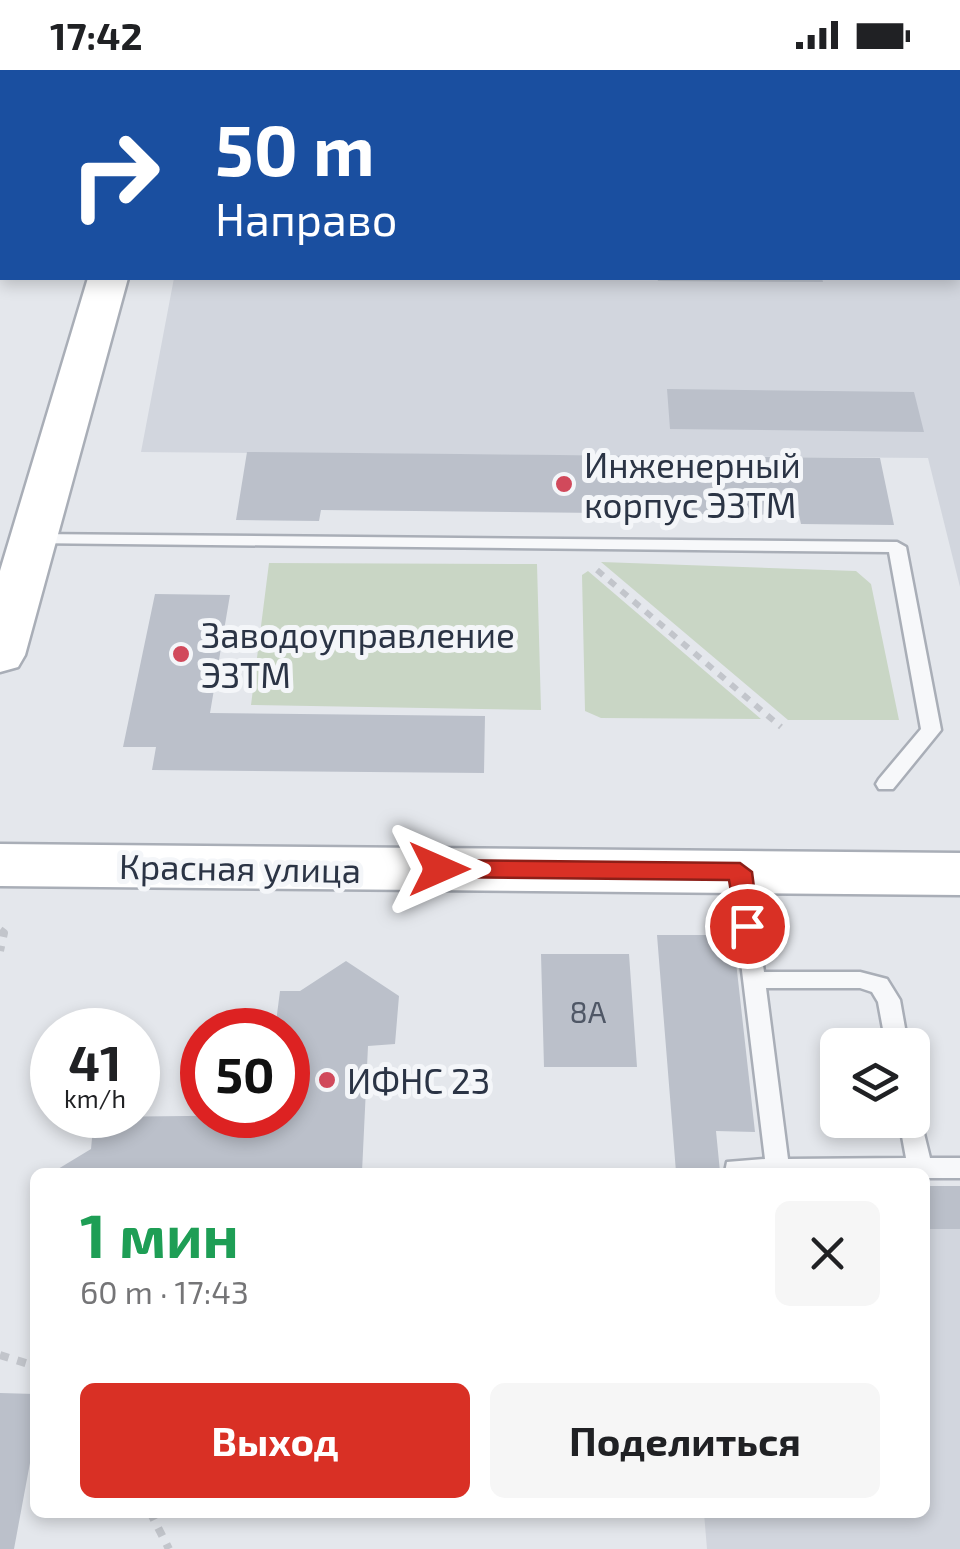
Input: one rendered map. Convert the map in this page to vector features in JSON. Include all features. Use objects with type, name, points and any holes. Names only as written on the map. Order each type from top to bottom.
[{"type":"main road","points":[[0,654],[107,280]]},
{"type":"main road","name":"Красная улица","points":[[0,865],[960,874]]},
{"type":"lane","points":[[34,539],[897,546],[931,730],[886,784]]},
{"type":"lane","points":[[740,872],[778,1168]]},
{"type":"lane","points":[[754,980],[860,980],[880,985],[889,1000],[894,1028]]},
{"type":"lane","points":[[914,1138],[920,1168],[960,1168]]},
{"type":"path","points":[[566,544],[780,727]]},
{"type":"path","points":[[0,930],[4,933],[0,951]]},
{"type":"path","points":[[0,1355],[30,1364]]},
{"type":"path","points":[[153,1518],[169,1549]]},
{"type":"shaded area","points":[[174,280],[960,280],[960,587],[928,458],[141,452]]},
{"type":"shaded area","points":[[930,1229],[960,1229],[960,1549],[707,1549],[704,1518],[930,1518]]},
{"type":"green space","points":[[601,562],[856,571],[871,584],[899,720],[788,720]]},
{"type":"green space","points":[[269,563],[537,564],[541,710],[251,705]]},
{"type":"green space","points":[[588,571],[761,719],[601,718],[585,711],[582,575]]},
{"type":"building","points":[[822,280],[823,282],[658,281]]},
{"type":"building","points":[[667,389],[914,392],[924,432],[670,429]]},
{"type":"building","name":"Инженерный корпус ЭЗТМ","points":[[247,452],[880,458],[894,525],[801,524],[799,515],[321,510],[319,521],[236,520]]},
{"type":"building","name":"Заводоуправление ЭЗТМ","points":[[155,594],[230,595],[210,713],[485,716],[484,773],[152,770],[156,747],[123,747]]},
{"type":"building","points":[[657,935],[733,935],[755,1132],[716,1131],[720,1168],[676,1168]]},
{"type":"building","points":[[541,954],[629,954],[637,1067],[544,1067]]},
{"type":"building","name":"ИФНС 23","points":[[346,961],[399,996],[395,1044],[368,1046],[362,1168],[60,1168],[91,1149],[92,1138],[160,1138],[160,1116],[180,1116],[180,1138],[310,1138],[310,1008],[278,1008],[280,991],[300,991]]},
{"type":"building","points":[[930,1186],[960,1186],[960,1229],[930,1229]]},
{"type":"building","points":[[0,1393],[30,1394],[30,1463],[14,1549],[0,1549]]},
{"type":"place","name":"Инженерный корпус ЭЗТМ","points":[[564,484]]},
{"type":"place","name":"Заводоуправление ЭЗТМ","points":[[181,654]]},
{"type":"place","name":"ИФНС 23","points":[[327,1080]]},
{"type":"route","points":[[439,869],[740,872],[747,926]]}]
